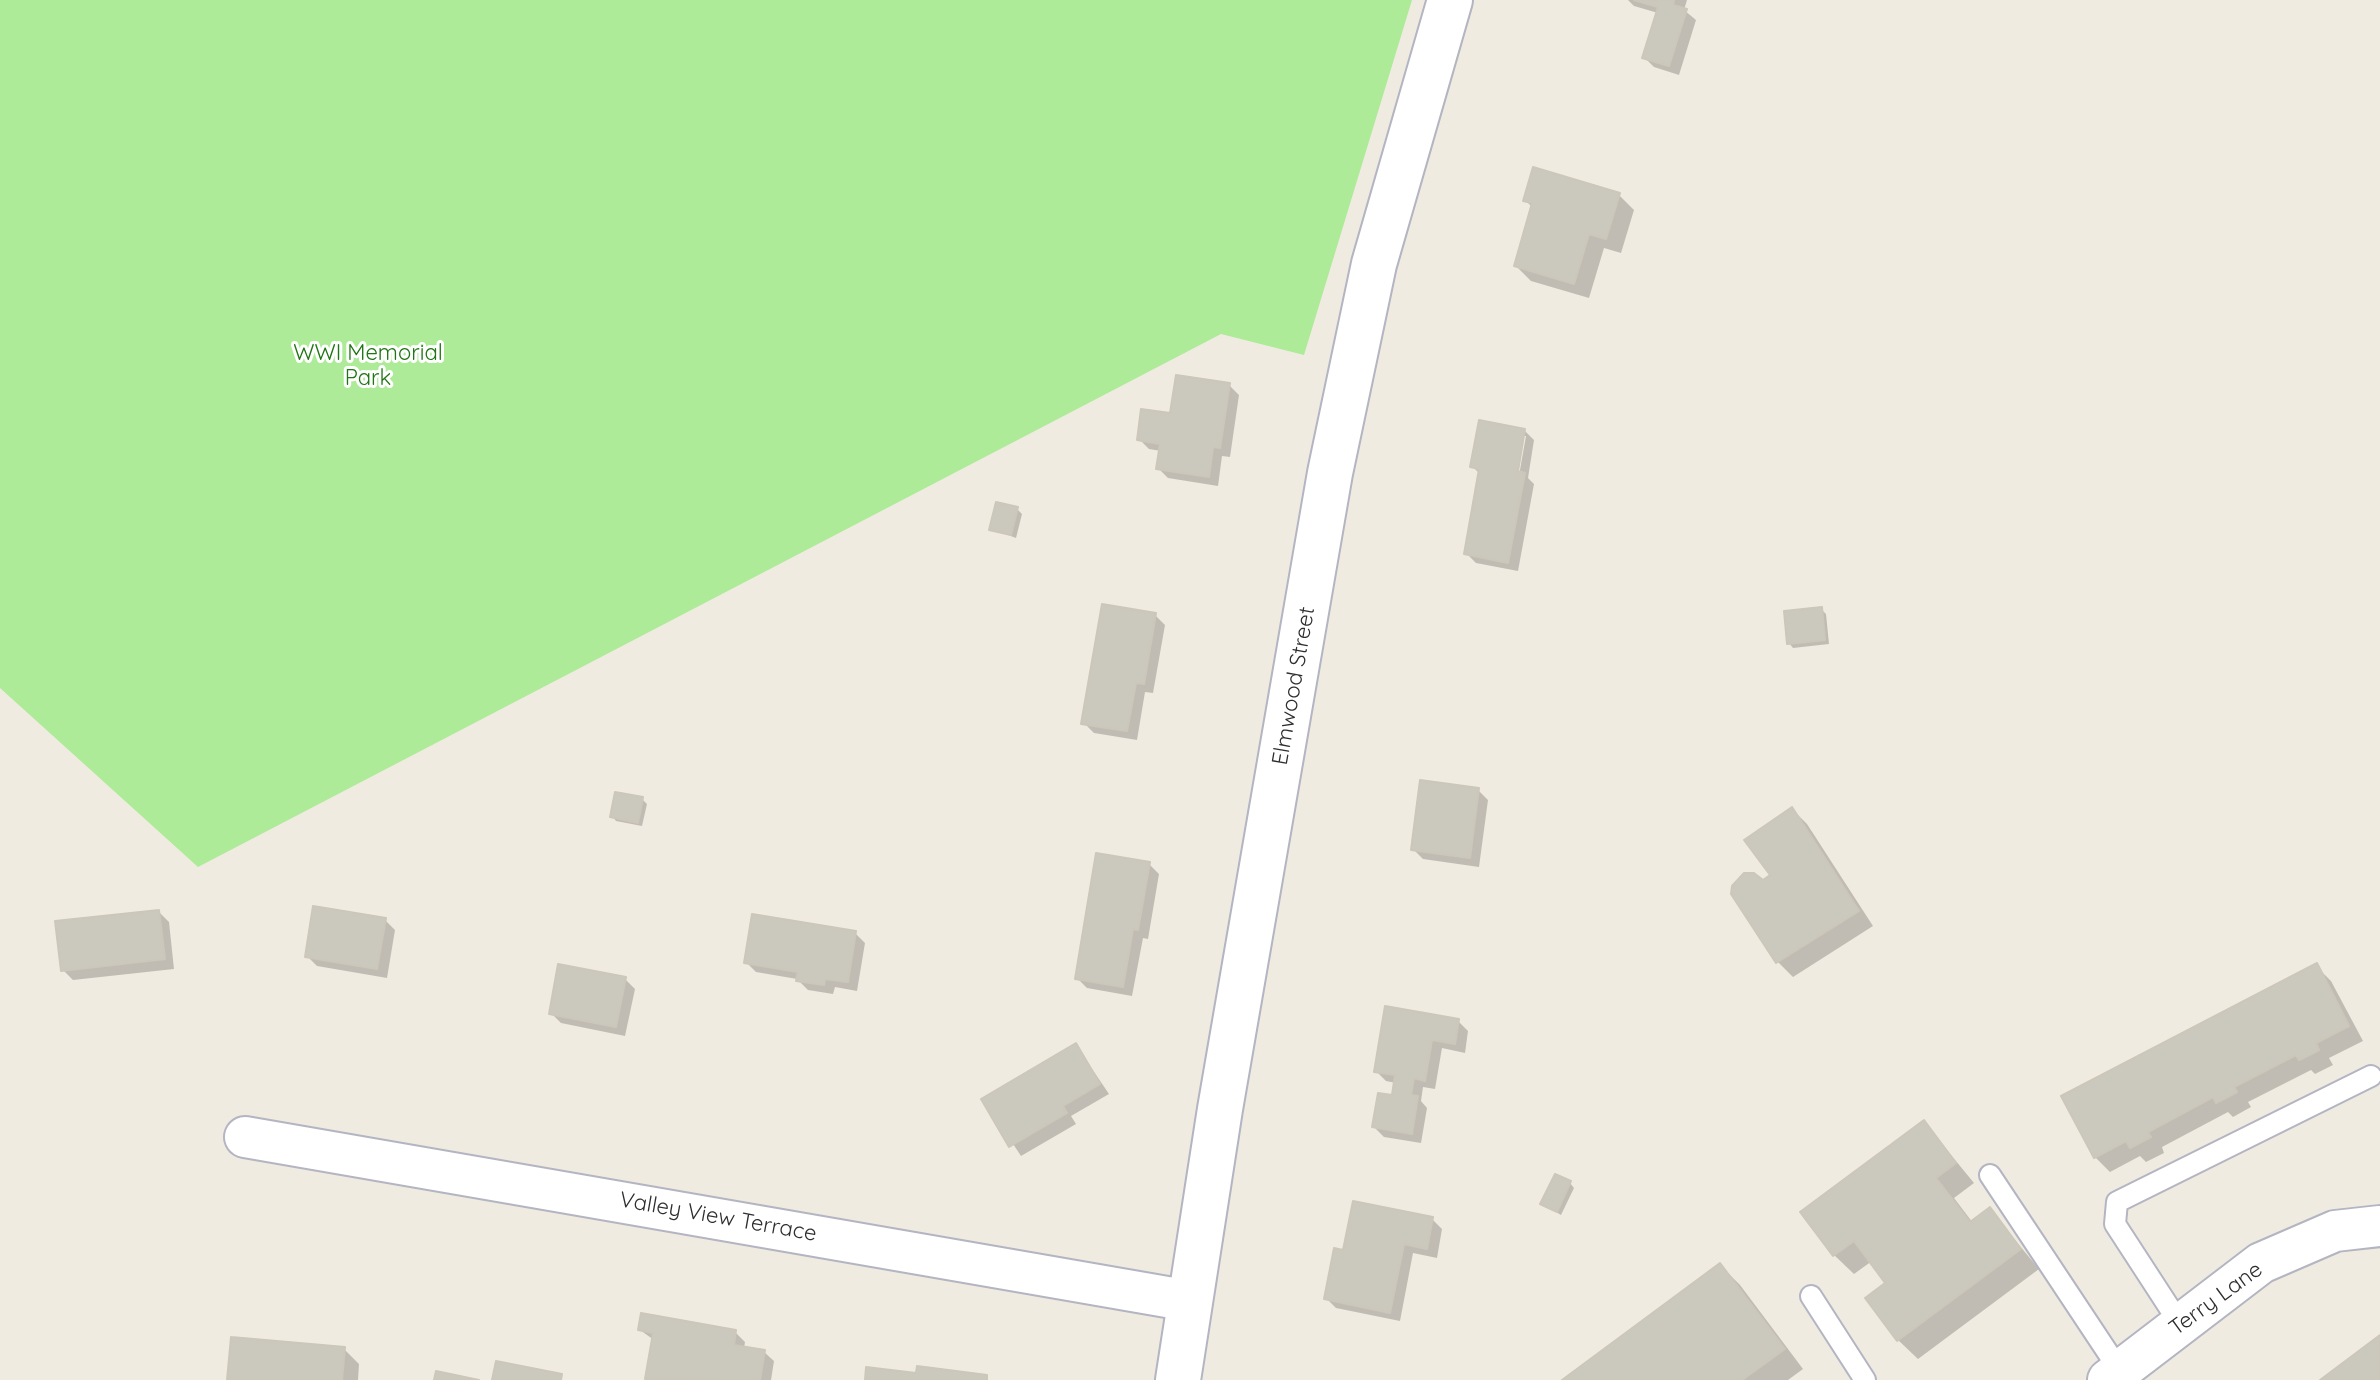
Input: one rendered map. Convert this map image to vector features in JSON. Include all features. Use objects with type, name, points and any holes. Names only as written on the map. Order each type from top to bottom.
[{"type":"main road","name":"Elmwood Street","points":[[1178,1380],[1330,473],[1374,264],[1450,0]]},
{"type":"street","name":"Valley View Terrace","points":[[245,1137],[1190,1301]]},
{"type":"street","name":"Terry Lane","points":[[2114,1375],[2261,1263],[2335,1231],[2380,1226]]},
{"type":"lane","points":[[2180,1324],[2115,1224],[2117,1202],[2371,1076]]},
{"type":"lane","points":[[1990,1175],[2114,1375]]},
{"type":"lane","points":[[1811,1296],[1865,1380]]},
{"type":"green space","name":"WWI Memorial Park","points":[[0,0],[1412,0],[1304,355],[1221,334],[198,867],[0,688]]},
{"type":"building","points":[[1634,0],[1674,0],[1673,5],[1687,9],[1669,66],[1642,58],[1658,7]]},
{"type":"building","points":[[1533,167],[1620,193],[1606,239],[1589,234],[1574,284],[1514,266],[1532,203],[1523,201]]},
{"type":"building","points":[[1176,375],[1230,383],[1220,448],[1213,447],[1209,477],[1156,469],[1160,444],[1137,440],[1141,409],[1170,413]]},
{"type":"building","points":[[1479,420],[1525,429],[1518,471],[1525,473],[1508,563],[1464,554],[1479,469],[1470,467]]},
{"type":"building","points":[[996,502],[1018,507],[1011,535],[989,530]]},
{"type":"building","points":[[1102,604],[1156,613],[1144,684],[1136,683],[1127,731],[1081,724]]},
{"type":"building","points":[[1822,607],[1825,640],[1787,644],[1784,611]]},
{"type":"building","points":[[1420,780],[1479,788],[1470,858],[1411,850]]},
{"type":"building","points":[[615,792],[643,797],[638,823],[610,817]]},
{"type":"building","points":[[1792,807],[1859,911],[1776,963],[1731,894],[1732,886],[1744,873],[1754,873],[1763,880],[1770,875],[1744,840]]},
{"type":"building","points":[[1096,853],[1150,862],[1138,930],[1133,929],[1123,987],[1075,979]]},
{"type":"building","points":[[313,906],[386,918],[377,969],[305,957]]},
{"type":"building","points":[[159,910],[165,959],[61,971],[55,921]]},
{"type":"building","points":[[752,914],[856,931],[848,982],[825,979],[824,985],[796,981],[798,972],[744,963]]},
{"type":"building","points":[[2317,963],[2349,1026],[2316,1043],[2319,1050],[2299,1060],[2296,1055],[2234,1087],[2237,1092],[2216,1103],[2213,1097],[2148,1132],[2151,1137],[2130,1148],[2126,1141],[2094,1158],[2061,1096]]},
{"type":"building","points":[[558,964],[626,977],[616,1027],[549,1014]]},
{"type":"building","points":[[1385,1006],[1459,1019],[1455,1044],[1432,1040],[1425,1081],[1414,1078],[1411,1095],[1418,1096],[1412,1134],[1372,1127],[1378,1093],[1392,1095],[1395,1075],[1374,1072]]},
{"type":"building","points":[[1076,1043],[1100,1084],[1063,1106],[1067,1113],[1009,1147],[981,1099]]},
{"type":"building","points":[[1924,1120],[1956,1163],[1936,1178],[1970,1222],[1990,1207],[2021,1249],[1897,1341],[1865,1298],[1885,1283],[1854,1241],[1833,1256],[1800,1212]]},
{"type":"building","points":[[1555,1174],[1571,1181],[1557,1212],[1540,1204]]},
{"type":"building","points":[[1353,1201],[1433,1217],[1427,1249],[1404,1244],[1390,1313],[1324,1299],[1334,1248],[1343,1250]]},
{"type":"building","points":[[1720,1263],[1785,1349],[1742,1380],[1562,1380]]},
{"type":"building","points":[[641,1313],[736,1330],[734,1345],[765,1350],[760,1380],[645,1379],[653,1333],[638,1330]]},
{"type":"building","points":[[2380,1335],[2380,1380],[2320,1380]]},
{"type":"building","points":[[231,1337],[345,1347],[342,1380],[227,1380]]},
{"type":"building","points":[[496,1361],[562,1374],[561,1380],[492,1380]]},
{"type":"building","points":[[917,1366],[987,1375],[987,1380],[865,1380],[866,1367],[916,1373]]},
{"type":"building","points":[[436,1371],[479,1380],[434,1380]]}]
